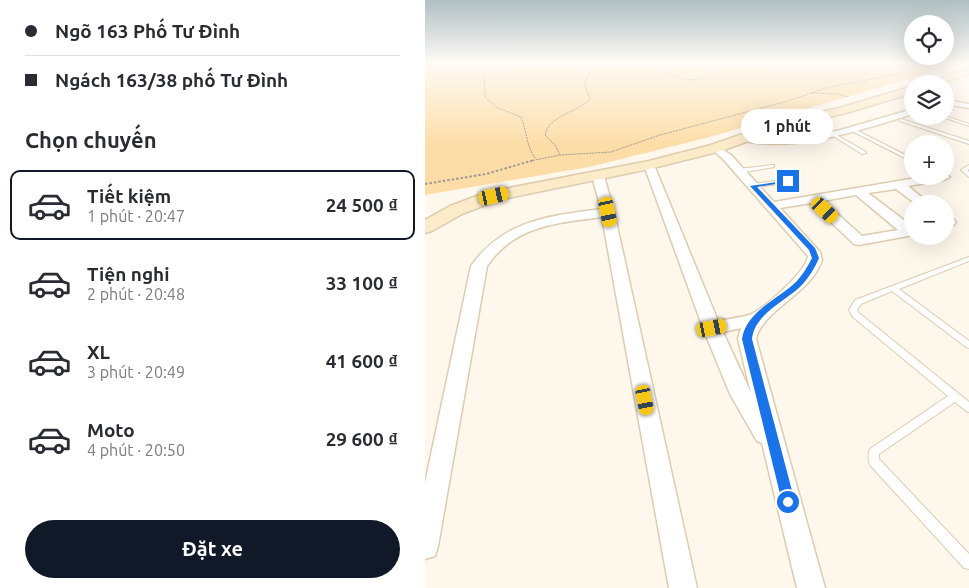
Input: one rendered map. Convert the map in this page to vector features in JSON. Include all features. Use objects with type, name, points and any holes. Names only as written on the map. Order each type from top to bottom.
[{"type":"street","points":[[425,227],[456,210],[494,196],[649,166],[727,158],[749,140],[784,124],[841,111],[904,92]]},
{"type":"street","points":[[954,104],[969,106]]},
{"type":"street","points":[[749,140],[835,135],[904,114]]},
{"type":"street","points":[[727,158],[814,252],[816,258],[799,283],[754,320],[748,332],[747,345],[811,588]]},
{"type":"street","points":[[649,166],[712,328],[740,394],[775,450]]},
{"type":"street","points":[[598,176],[608,212],[683,588]]},
{"type":"street","points":[[772,206],[904,184]]},
{"type":"street","points":[[899,185],[912,195]]},
{"type":"street","points":[[859,192],[904,226]]},
{"type":"street","points":[[813,199],[859,241],[904,232]]},
{"type":"street","points":[[425,546],[479,266],[487,252],[498,241],[513,232],[533,225],[608,212]]},
{"type":"street","points":[[712,328],[754,320]]},
{"type":"lane","points":[[901,120],[969,143]]},
{"type":"lane","points":[[954,120],[969,125]]},
{"type":"lane","points":[[854,130],[904,156]]},
{"type":"lane","points":[[835,135],[864,153]]},
{"type":"lane","points":[[727,158],[772,166]]},
{"type":"lane","points":[[969,167],[964,170],[969,175]]},
{"type":"lane","points":[[753,186],[788,181]]},
{"type":"lane","points":[[969,259],[859,302],[853,310],[856,315],[969,408]]},
{"type":"lane","points":[[894,289],[969,345]]},
{"type":"lane","points":[[955,397],[874,452],[874,461],[969,563]]},
{"type":"path","points":[[485,89],[485,97],[488,101],[496,107],[521,117],[525,124],[529,150],[536,159]]},
{"type":"path","points":[[560,155],[555,145],[545,135],[546,130],[560,116],[585,105],[590,99],[586,89]]},
{"type":"path","points":[[425,184],[486,174],[536,159],[560,155],[598,154],[624,149],[661,135],[788,101],[803,94],[821,89]]},
{"type":"path","points":[[803,94],[837,94],[851,97]]},
{"type":"shaded area","points":[[425,89],[873,89],[706,138],[589,167],[425,195]]},
{"type":"route","points":[[788,181],[753,186],[812,249],[816,258],[799,283],[781,300],[754,320],[748,332],[747,345],[788,502]]}]
